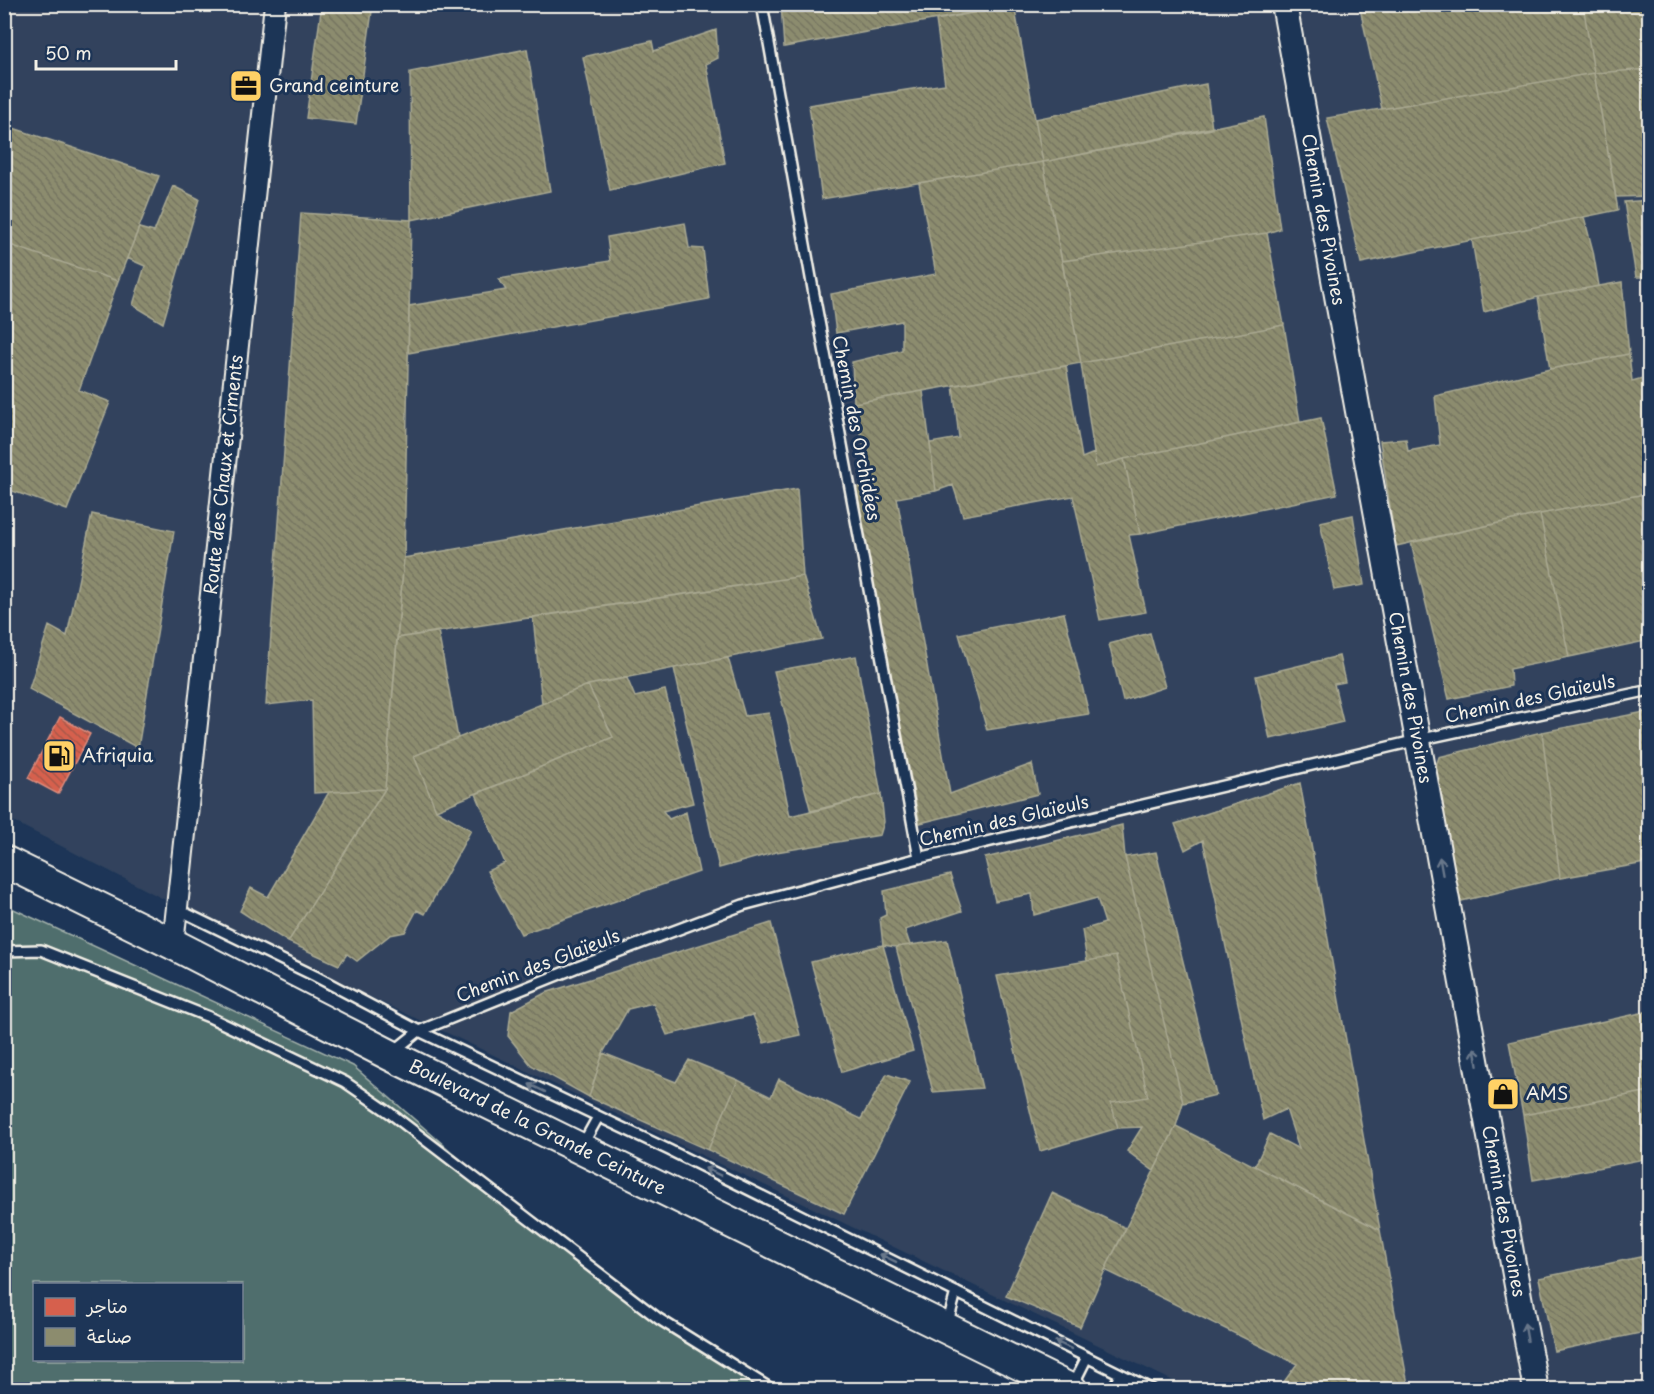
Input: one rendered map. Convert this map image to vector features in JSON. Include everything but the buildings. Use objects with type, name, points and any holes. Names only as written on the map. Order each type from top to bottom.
[{"type":"main road","name":"Boulevard de la Grande Ceinture","points":[[4,861],[580,1149],[1072,1389]]},
{"type":"street","name":"Route des Chaux et Ciments","points":[[173,944],[274,4]]},
{"type":"street","name":"Chemin des Pivoines","points":[[1284,4],[1536,1389]]},
{"type":"lane","name":"Chemin des Orchidées","points":[[762,4],[919,858]]},
{"type":"lane","name":"Chemin des Glaïeuls","points":[[390,1055],[419,1031],[585,964],[743,905],[919,858],[1418,740],[1650,690]]},
{"type":"lane","points":[[177,909],[315,976],[419,1031],[669,1150],[1153,1389]]},
{"type":"lane","points":[[4,951],[41,950],[209,1017],[345,1082],[400,1120],[659,1319],[773,1389]]},
{"type":"lane","points":[[580,1149],[598,1117]]},
{"type":"lane","points":[[947,1328],[956,1292]]},
{"type":"lane","points":[[1072,1389],[1088,1357]]},
{"type":"lane","points":[[1113,1389],[1120,1374]]},
{"type":"shaded area","points":[[4,5],[1649,5],[1649,1389],[1190,1389],[181,908],[5,817]]},
{"type":"green space","points":[[5,905],[353,1066],[600,1281],[764,1389],[5,1390]]},
{"type":"tram line","points":[[4,13],[17,4]]},
{"type":"place","name":"Grand ceinture","points":[[246,86]]},
{"type":"place","name":"Afriquia","points":[[59,756]]},
{"type":"place","name":"AMS","points":[[1503,1094]]}]
